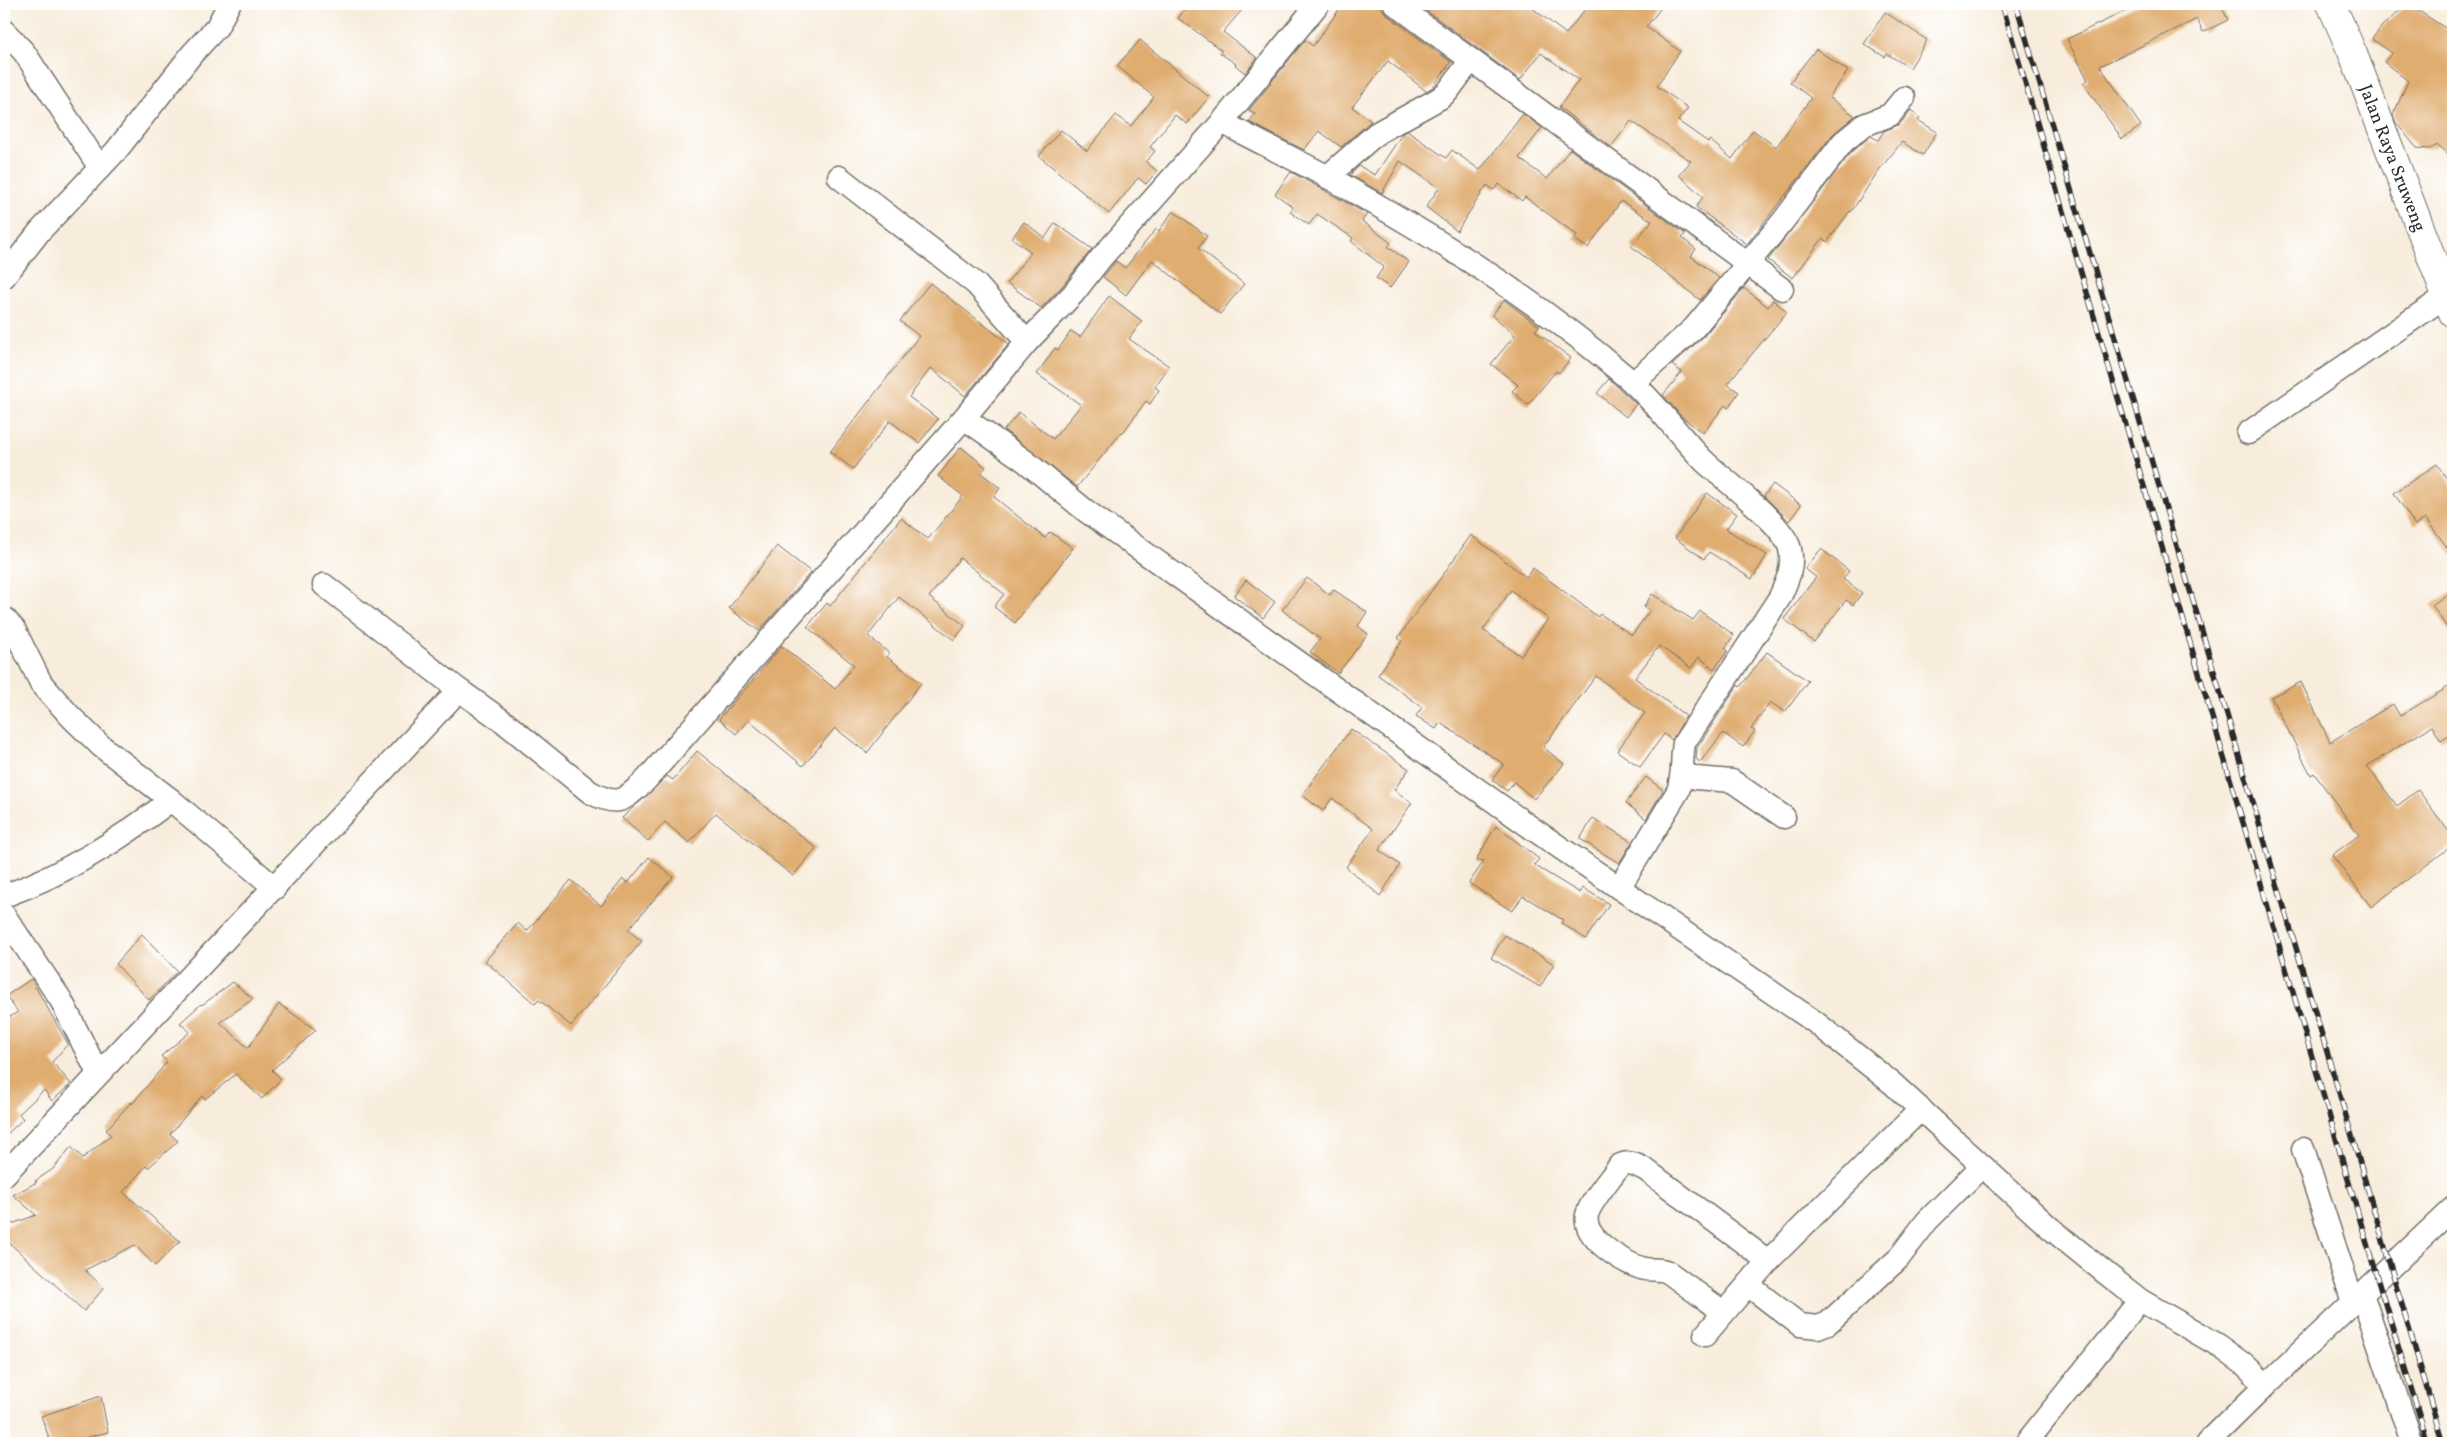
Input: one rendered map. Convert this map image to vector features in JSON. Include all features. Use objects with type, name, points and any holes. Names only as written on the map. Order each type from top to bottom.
[{"type":"highway","name":"Jalan Raya Sruweng","points":[[2331,4],[2374,106],[2450,305]]},
{"type":"street","points":[[4,277],[40,231],[100,168],[217,27],[229,4]]},
{"type":"street","points":[[324,585],[459,690],[504,722],[590,792],[602,799],[615,802],[626,798],[646,780],[964,418],[1028,342],[1073,294],[1101,258],[1222,122],[1318,4]]},
{"type":"street","points":[[1395,4],[1782,289]]},
{"type":"street","points":[[4,31],[24,52],[100,168]]},
{"type":"street","points":[[1327,177],[1377,133],[1440,98],[1448,91],[1471,60]]},
{"type":"street","points":[[1633,383],[1694,328],[1747,265],[1843,142],[1864,124],[1890,115],[1904,98]]},
{"type":"street","points":[[1222,122],[1327,177],[1455,251],[1523,295],[1633,383],[1702,459],[1766,517],[1789,547],[1791,565],[1788,579],[1780,597],[1684,743],[1682,754],[1683,773],[1678,791],[1619,888]]},
{"type":"street","points":[[839,177],[976,284],[1028,342]]},
{"type":"street","points":[[2248,433],[2450,305]]},
{"type":"street","points":[[964,418],[1025,461],[1094,516],[1619,888],[1815,1022],[1894,1084],[2049,1227],[2140,1300],[2218,1345],[2244,1364],[2266,1385]]},
{"type":"street","points":[[4,618],[14,629],[41,683],[70,716],[101,746],[171,800],[275,888]]},
{"type":"street","points":[[4,1175],[459,690]]},
{"type":"street","points":[[1683,773],[1696,778],[1732,781],[1784,817]]},
{"type":"street","points":[[4,896],[46,880],[89,857],[129,833],[171,800]]},
{"type":"street","points":[[4,915],[56,992],[98,1073]]},
{"type":"street","points":[[1705,1335],[1768,1261],[1921,1109]]},
{"type":"street","points":[[2303,1150],[2412,1443]]},
{"type":"street","points":[[1723,1312],[1668,1272],[1659,1268],[1642,1269],[1609,1250],[1593,1236],[1586,1223],[1587,1213],[1619,1166],[1624,1163],[1646,1170],[1768,1261]]},
{"type":"street","points":[[1748,1286],[1800,1325],[1808,1328],[1828,1323],[1898,1259],[1932,1216],[1982,1166]]},
{"type":"street","points":[[2215,1441],[2266,1385],[2453,1208]]},
{"type":"street","points":[[2026,1443],[2140,1300]]},
{"type":"building","points":[[1189,4],[1247,4],[1223,32],[1257,58],[1245,73],[1220,53],[1221,50],[1178,18]]},
{"type":"building","points":[[1343,4],[1378,4],[1387,15],[1451,62],[1433,87],[1426,91],[1388,61],[1352,107],[1371,121],[1341,147],[1319,131],[1304,150],[1249,122],[1255,114],[1249,110],[1305,40],[1313,46]]},
{"type":"building","points":[[1420,4],[1527,4],[1566,34],[1589,4],[1664,4],[1646,27],[1680,51],[1657,86],[1688,108],[1678,121],[1708,142],[1710,140],[1732,159],[1753,130],[1776,147],[1811,98],[1790,82],[1816,49],[1848,71],[1829,97],[1855,116],[1833,134],[1747,244],[1696,207],[1703,197],[1679,175],[1691,161],[1631,121],[1611,147],[1559,107],[1579,80],[1541,53],[1520,80]]},
{"type":"building","points":[[2140,4],[2230,4],[2222,7],[2228,20],[2203,32],[2197,19],[2100,66],[2141,126],[2122,139],[2083,83],[2088,80],[2067,39]]},
{"type":"building","points":[[2408,4],[2453,33],[2453,158],[2438,145],[2429,149],[2417,148],[2396,123],[2393,115],[2408,81],[2384,62],[2392,53],[2372,39],[2382,26]]},
{"type":"building","points":[[1885,12],[1927,40],[1910,68],[1887,54],[1885,57],[1864,44]]},
{"type":"building","points":[[1140,40],[1209,97],[1187,124],[1175,115],[1150,147],[1155,151],[1146,162],[1157,171],[1146,184],[1138,178],[1109,214],[1039,156],[1061,130],[1087,151],[1116,115],[1131,126],[1154,97],[1117,66]]},
{"type":"building","points":[[1911,110],[1920,118],[1918,120],[1937,132],[1923,155],[1902,142],[1879,170],[1851,212],[1827,242],[1823,238],[1793,278],[1768,260],[1852,151],[1871,136],[1878,140],[1884,131],[1900,124]]},
{"type":"building","points":[[1523,114],[1542,128],[1519,158],[1547,179],[1570,149],[1685,234],[1682,238],[1696,249],[1691,256],[1719,278],[1700,300],[1631,246],[1652,221],[1621,201],[1588,248],[1574,239],[1577,235],[1525,197],[1522,201],[1499,184],[1494,190],[1487,185],[1457,231],[1426,207],[1439,188],[1400,161],[1382,193],[1350,175],[1359,166],[1375,175],[1403,133],[1407,131],[1446,158],[1452,150],[1480,170]]},
{"type":"building","points":[[1291,172],[1367,214],[1362,221],[1391,243],[1388,247],[1409,262],[1390,288],[1376,278],[1384,267],[1351,241],[1353,238],[1317,214],[1309,225],[1290,212],[1293,207],[1275,194]]},
{"type":"building","points":[[1173,211],[1207,236],[1198,248],[1244,284],[1220,314],[1152,260],[1126,295],[1103,277],[1116,261],[1125,268],[1156,229],[1159,231]]},
{"type":"building","points":[[1024,222],[1045,238],[1055,223],[1092,249],[1063,285],[1041,308],[1007,283],[1031,252],[1012,238]]},
{"type":"building","points":[[930,283],[1009,344],[965,396],[931,368],[909,397],[938,419],[919,443],[890,421],[853,469],[830,452],[919,336],[900,321]]},
{"type":"building","points":[[1744,288],[1768,307],[1773,300],[1787,312],[1727,384],[1739,392],[1728,408],[1725,405],[1703,433],[1682,417],[1663,395],[1682,372],[1672,365],[1704,336]]},
{"type":"building","points":[[1109,296],[1142,321],[1129,339],[1169,366],[1155,387],[1159,390],[1150,404],[1146,401],[1122,434],[1077,487],[1004,430],[1019,412],[1053,439],[1081,405],[1037,374],[1055,348],[1058,350],[1071,331],[1080,337]]},
{"type":"building","points":[[1504,300],[1539,326],[1535,331],[1571,358],[1559,373],[1556,371],[1528,405],[1512,391],[1518,385],[1491,364],[1515,335],[1492,315]]},
{"type":"building","points":[[1609,379],[1636,404],[1626,417],[1597,393]]},
{"type":"building","points":[[961,447],[986,467],[981,473],[1000,488],[994,497],[1045,538],[1050,532],[1073,548],[1015,623],[994,607],[1004,594],[960,558],[929,597],[965,626],[954,640],[899,597],[868,636],[889,653],[887,657],[921,683],[867,753],[835,728],[803,766],[748,720],[736,734],[719,719],[782,646],[835,689],[854,665],[807,627],[827,603],[830,606],[901,518],[928,539],[963,496],[938,476]]},
{"type":"building","points":[[2437,464],[2453,488],[2453,555],[2425,518],[2415,525],[2394,493]]},
{"type":"building","points":[[1773,484],[1801,505],[1789,521],[1764,496]]},
{"type":"building","points":[[1707,493],[1737,514],[1726,529],[1767,555],[1752,579],[1709,552],[1704,559],[1675,538]]},
{"type":"building","points":[[1471,535],[1526,577],[1533,568],[1598,617],[1600,614],[1632,635],[1650,610],[1644,607],[1652,594],[1693,620],[1700,611],[1734,635],[1725,648],[1728,651],[1714,669],[1699,657],[1691,668],[1659,646],[1635,678],[1686,716],[1672,740],[1664,734],[1640,767],[1617,751],[1645,713],[1596,676],[1543,747],[1564,764],[1534,799],[1514,782],[1507,791],[1492,780],[1504,764],[1440,723],[1436,729],[1416,716],[1422,707],[1378,675],[1402,641],[1398,638]],"holes":[[[1511,590],[1548,619],[1521,656],[1483,630]]]},
{"type":"building","points":[[777,546],[811,572],[759,631],[729,608]]},
{"type":"building","points":[[1821,549],[1849,571],[1843,579],[1862,593],[1853,605],[1846,600],[1814,642],[1784,619],[1816,577],[1805,569]]},
{"type":"building","points":[[1307,578],[1330,595],[1334,590],[1367,612],[1358,626],[1368,634],[1338,673],[1310,652],[1320,639],[1282,610]]},
{"type":"building","points":[[1246,580],[1275,602],[1263,618],[1234,596]]},
{"type":"building","points":[[2453,590],[2453,637],[2432,605]]},
{"type":"building","points":[[1767,652],[1808,681],[1785,712],[1770,702],[1751,729],[1755,731],[1743,747],[1723,733],[1700,762],[1696,759],[1697,748],[1738,685],[1740,687]]},
{"type":"building","points":[[2301,682],[2330,742],[2393,704],[2400,716],[2453,684],[2453,733],[2441,741],[2432,726],[2367,766],[2397,806],[2418,790],[2453,837],[2453,845],[2371,907],[2332,855],[2359,835],[2314,773],[2311,775],[2271,697]]},
{"type":"building","points":[[1351,729],[1409,769],[1394,790],[1412,803],[1379,850],[1400,865],[1380,896],[1346,867],[1373,829],[1332,798],[1323,811],[1302,795]]},
{"type":"building","points":[[697,751],[816,848],[793,876],[716,813],[689,843],[665,822],[648,841],[622,818],[667,776],[673,780]]},
{"type":"building","points":[[1646,777],[1663,790],[1646,819],[1626,803]]},
{"type":"building","points":[[1593,818],[1632,842],[1619,863],[1580,839]]},
{"type":"building","points":[[1496,826],[1539,859],[1534,865],[1580,893],[1583,888],[1609,904],[1586,939],[1561,923],[1563,920],[1523,896],[1512,911],[1469,883],[1484,861],[1476,860]]},
{"type":"building","points":[[649,857],[673,877],[628,930],[642,941],[571,1026],[539,1000],[535,1004],[485,961],[518,923],[527,931],[571,880],[601,906],[623,879],[628,883]]},
{"type":"building","points":[[142,934],[177,971],[149,1000],[116,964]]},
{"type":"building","points":[[1505,935],[1554,964],[1540,987],[1491,958]]},
{"type":"building","points":[[31,979],[68,1044],[52,1062],[71,1084],[52,1101],[44,1090],[19,1114],[23,1119],[4,1137],[4,1020],[18,1012],[6,996]]},
{"type":"building","points":[[233,982],[253,999],[220,1022],[248,1048],[279,1004],[316,1030],[272,1070],[281,1079],[262,1099],[236,1074],[205,1099],[202,1096],[170,1134],[178,1141],[148,1168],[146,1166],[123,1192],[180,1241],[155,1266],[135,1245],[85,1270],[104,1288],[84,1311],[4,1238],[4,1227],[36,1215],[13,1195],[37,1182],[35,1181],[53,1169],[71,1147],[83,1158],[111,1135],[106,1130],[131,1102],[132,1104],[167,1062],[161,1056],[190,1032],[180,1023],[201,1004]]},
{"type":"building","points":[[101,1396],[108,1432],[64,1443],[51,1443],[41,1416]]},
{"type":"railway","points":[[2002,4],[2378,1281],[2428,1443]]},
{"type":"railway","points":[[2016,4],[2443,1443]]}]
